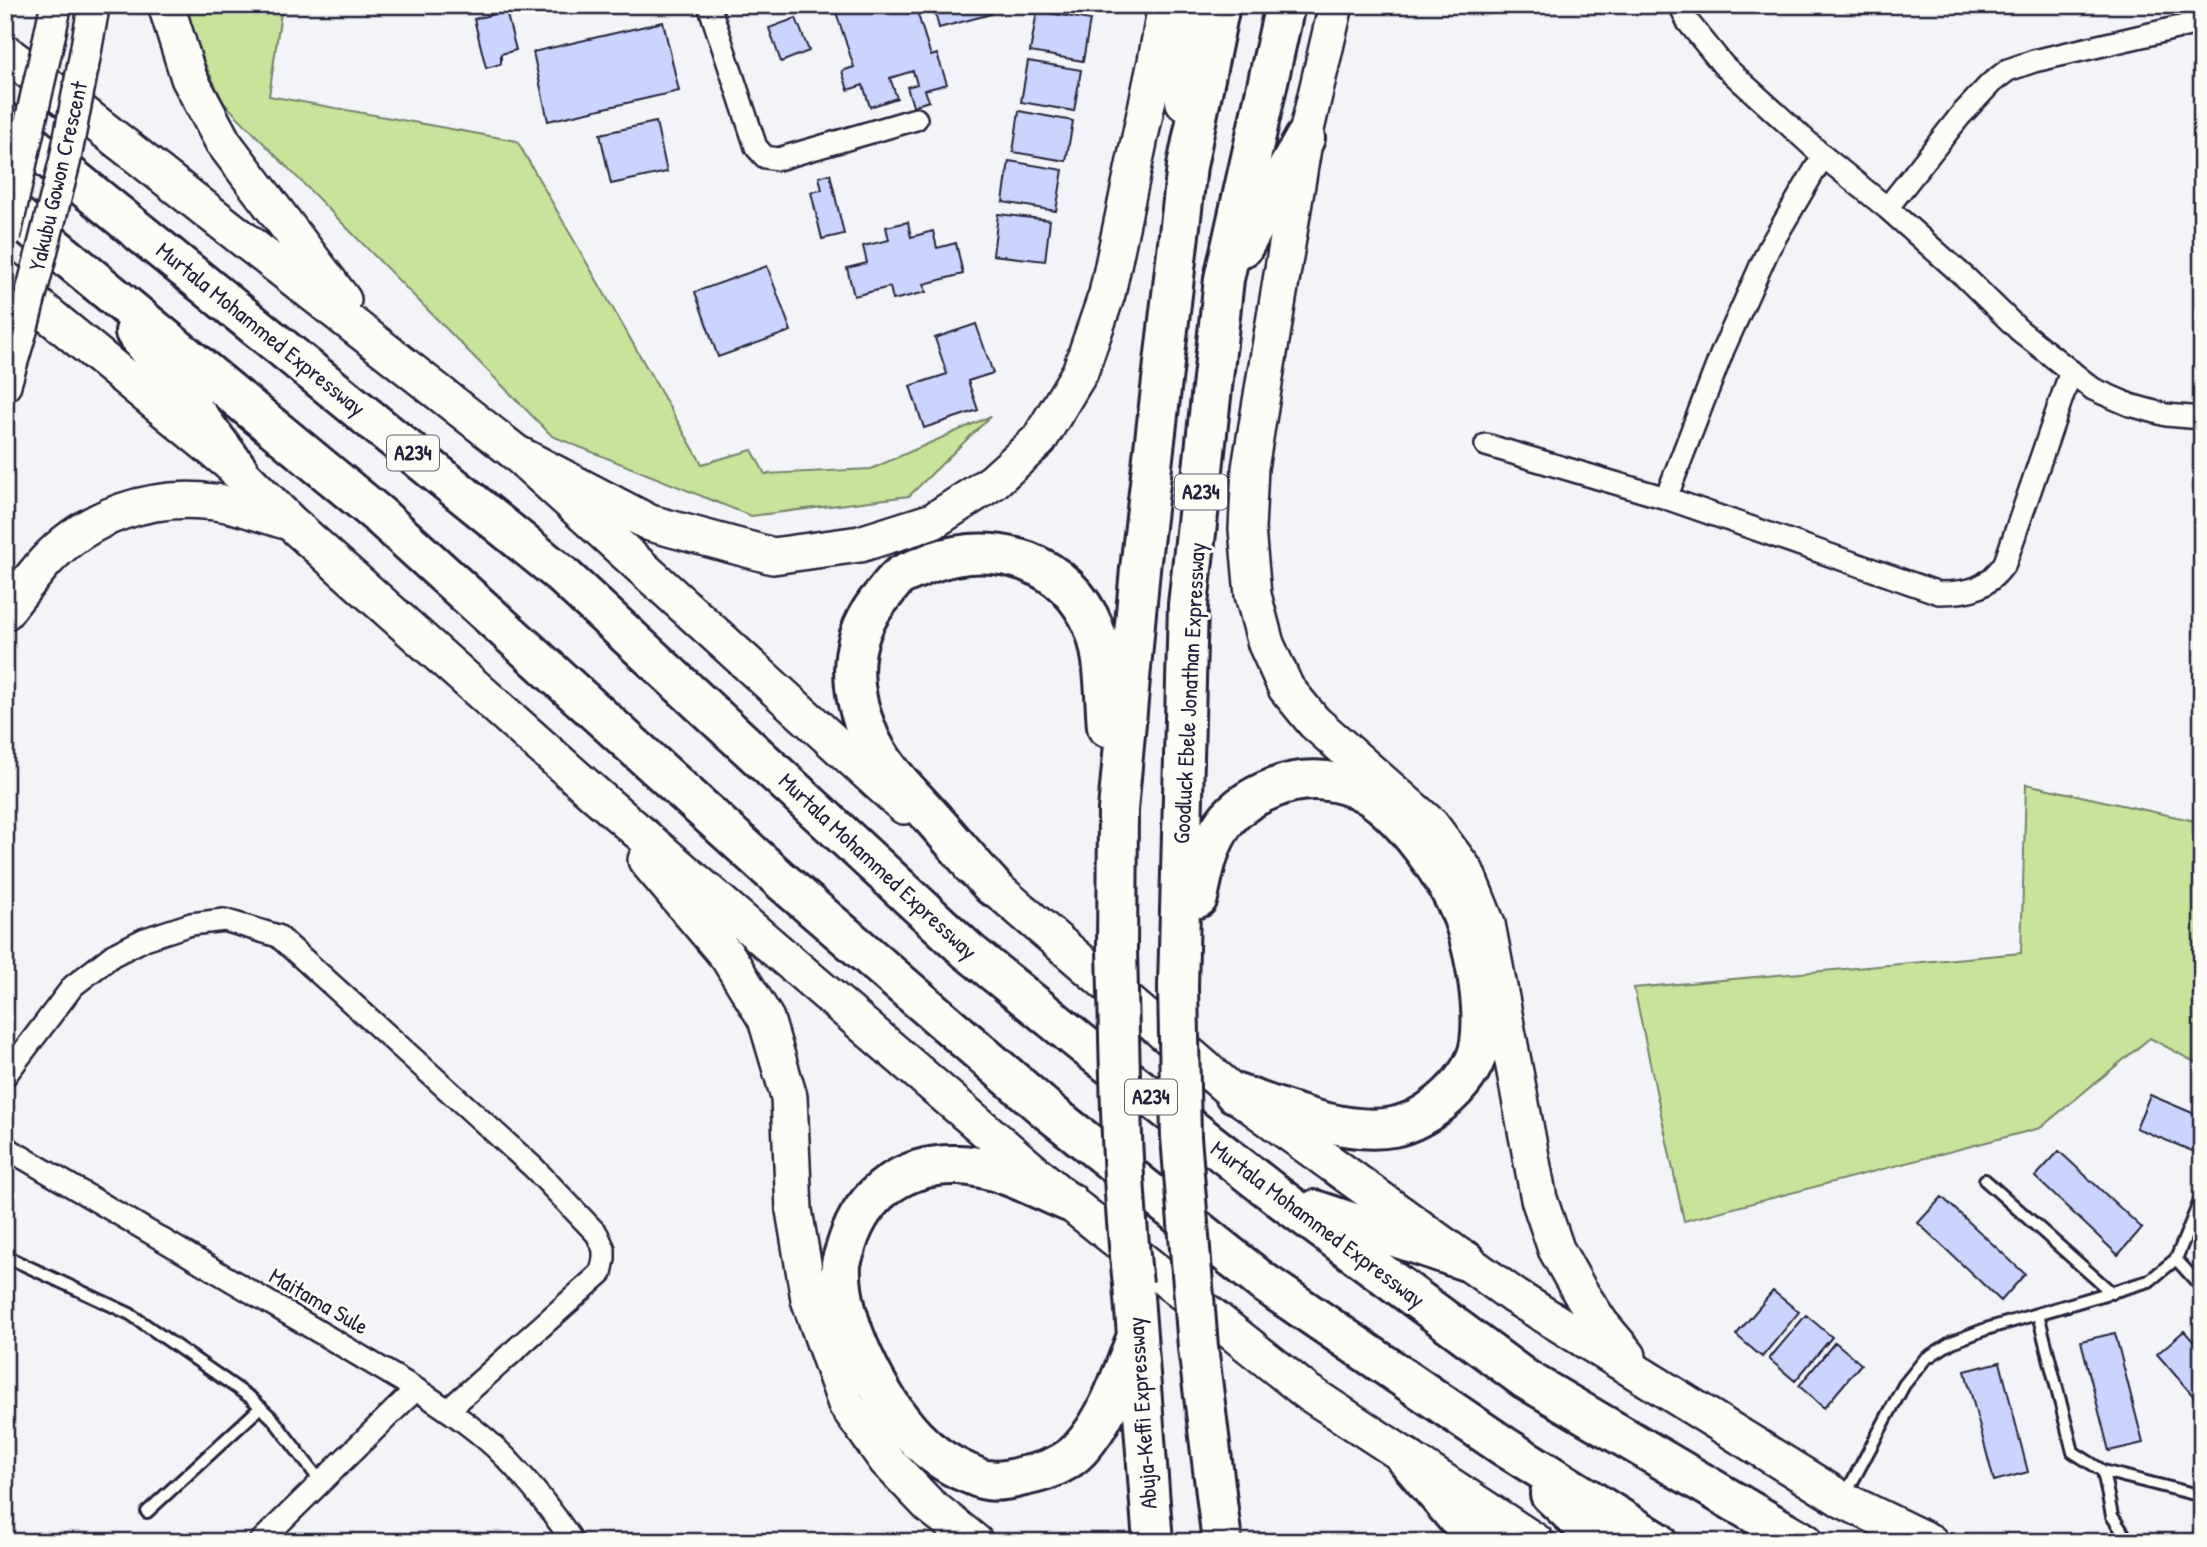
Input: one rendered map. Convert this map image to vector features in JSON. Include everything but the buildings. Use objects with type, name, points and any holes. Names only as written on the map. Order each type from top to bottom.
[{"type":"highway","points":[[166,5],[189,78],[223,142],[372,339]]},
{"type":"highway","points":[[516,453],[650,523],[773,556],[860,544],[933,521],[993,482],[1039,440],[1080,372],[1107,294],[1166,5]]},
{"type":"highway","points":[[1182,5],[1186,166]]},
{"type":"highway","name":"A234","points":[[1118,810],[1140,569],[1186,166],[1220,5]]},
{"type":"highway","name":"Goodluck Ebele Jonathan Expressway","points":[[1222,1539],[1198,1347],[1181,1137],[1179,977],[1188,605],[1224,279],[1285,5]]},
{"type":"highway","points":[[5,52],[516,453],[992,886],[1234,1093],[1514,1296],[1843,1500],[1930,1542]]},
{"type":"highway","name":"Murtala Mohammed Expressway","points":[[5,123],[561,574],[968,951],[1280,1198],[1525,1379],[1802,1542]]},
{"type":"highway","points":[[1224,279],[1305,138]]},
{"type":"highway","points":[[1305,138],[1250,467],[1247,529],[1253,595],[1266,644],[1286,688],[1314,722],[1431,825],[1466,872],[1487,924],[1539,1199],[1556,1249],[1601,1324],[1646,1377]]},
{"type":"highway","points":[[5,206],[380,516],[783,882],[1048,1111],[1263,1282],[1505,1447],[1658,1542]]},
{"type":"highway","points":[[5,279],[239,471],[290,522],[597,796],[1069,1202],[1306,1391],[1536,1542]]},
{"type":"highway","points":[[100,286],[239,471]]},
{"type":"highway","points":[[5,612],[47,560],[94,524],[123,510],[153,501],[215,502],[290,522]]},
{"type":"highway","points":[[992,886],[895,776],[877,753],[867,734],[857,698],[853,654],[869,610],[899,576],[940,558],[986,552],[1028,561],[1066,585],[1089,617],[1102,656],[1107,736],[1118,810]]},
{"type":"highway","points":[[1179,977],[1207,854],[1213,839],[1229,816],[1254,795],[1287,783],[1325,780],[1359,790],[1387,810],[1410,834],[1450,888],[1466,926],[1476,973],[1480,1044],[1471,1067],[1458,1086],[1442,1102],[1418,1119],[1391,1127],[1339,1126],[1234,1093]]},
{"type":"highway","points":[[597,796],[637,849],[728,957],[766,1019],[789,1097],[794,1210],[809,1299],[846,1404],[887,1461],[929,1505],[975,1542]]},
{"type":"highway","name":"Abuja-Keffi Expressway","points":[[1118,810],[1117,950],[1127,1231],[1153,1542]]},
{"type":"highway","points":[[1069,1202],[993,1171],[960,1165],[930,1167],[899,1179],[874,1194],[854,1222],[841,1263],[844,1303],[863,1355],[887,1398],[915,1437],[948,1465],[986,1480],[1017,1478],[1049,1471],[1078,1451],[1099,1426],[1110,1405],[1137,1336]]},
{"type":"highway","points":[[1280,1198],[1466,1261]]},
{"type":"highway","points":[[1505,1447],[1560,1505],[1601,1542]]},
{"type":"highway","points":[[1406,1458],[1477,1542]]},
{"type":"main road","name":"Yakubu Gowon Crescent","points":[[5,236],[56,5]]},
{"type":"main road","name":"Yakubu Gowon Crescent","points":[[5,386],[65,161],[94,5]]},
{"type":"main road","points":[[1305,138],[1336,5]]},
{"type":"street","points":[[709,5],[756,147],[765,157],[778,159],[916,119]]},
{"type":"street","points":[[1680,5],[1688,22],[1723,65],[1823,156],[1967,279],[2019,330],[2093,389],[2130,405],[2166,415],[2202,418]]},
{"type":"street","points":[[1887,208],[1960,116],[1991,83],[2008,70],[2035,61],[2202,22]]},
{"type":"street","points":[[1666,498],[1723,350],[1769,248],[1823,156]]},
{"type":"street","points":[[1486,445],[1666,498],[1939,593],[1961,593],[1994,579],[2005,563],[2071,371]]},
{"type":"street","points":[[5,1076],[73,986],[113,955],[145,939],[191,924],[224,920],[278,936],[534,1168],[597,1234],[604,1249],[601,1273],[448,1410]]},
{"type":"street","name":"Maitama Sule","points":[[5,1147],[416,1388],[448,1410],[505,1457],[552,1511],[573,1542]]},
{"type":"street","points":[[260,1542],[416,1388]]},
{"type":"lane","points":[[1984,1180],[2112,1293]]},
{"type":"lane","points":[[1843,1500],[1904,1385],[1925,1359],[1952,1342],[2149,1281],[2176,1259],[2202,1196]]},
{"type":"lane","points":[[5,1256],[130,1314],[172,1341],[261,1407],[321,1482]]},
{"type":"lane","points":[[2176,1259],[2202,1288]]},
{"type":"lane","points":[[2038,1314],[2073,1452],[2103,1471],[2202,1496]]},
{"type":"lane","points":[[147,1512],[261,1407]]},
{"type":"lane","points":[[2103,1471],[2112,1516],[2131,1542]]},
{"type":"green space","points":[[186,5],[282,5],[269,96],[517,141],[702,464],[752,450],[765,474],[871,469],[991,416],[909,496],[751,516],[552,436],[223,102],[187,26]]},
{"type":"green space","points":[[2026,784],[2195,821],[2202,793],[2202,1066],[2150,1038],[2040,1128],[1684,1221],[1634,988],[2021,953]]}]
